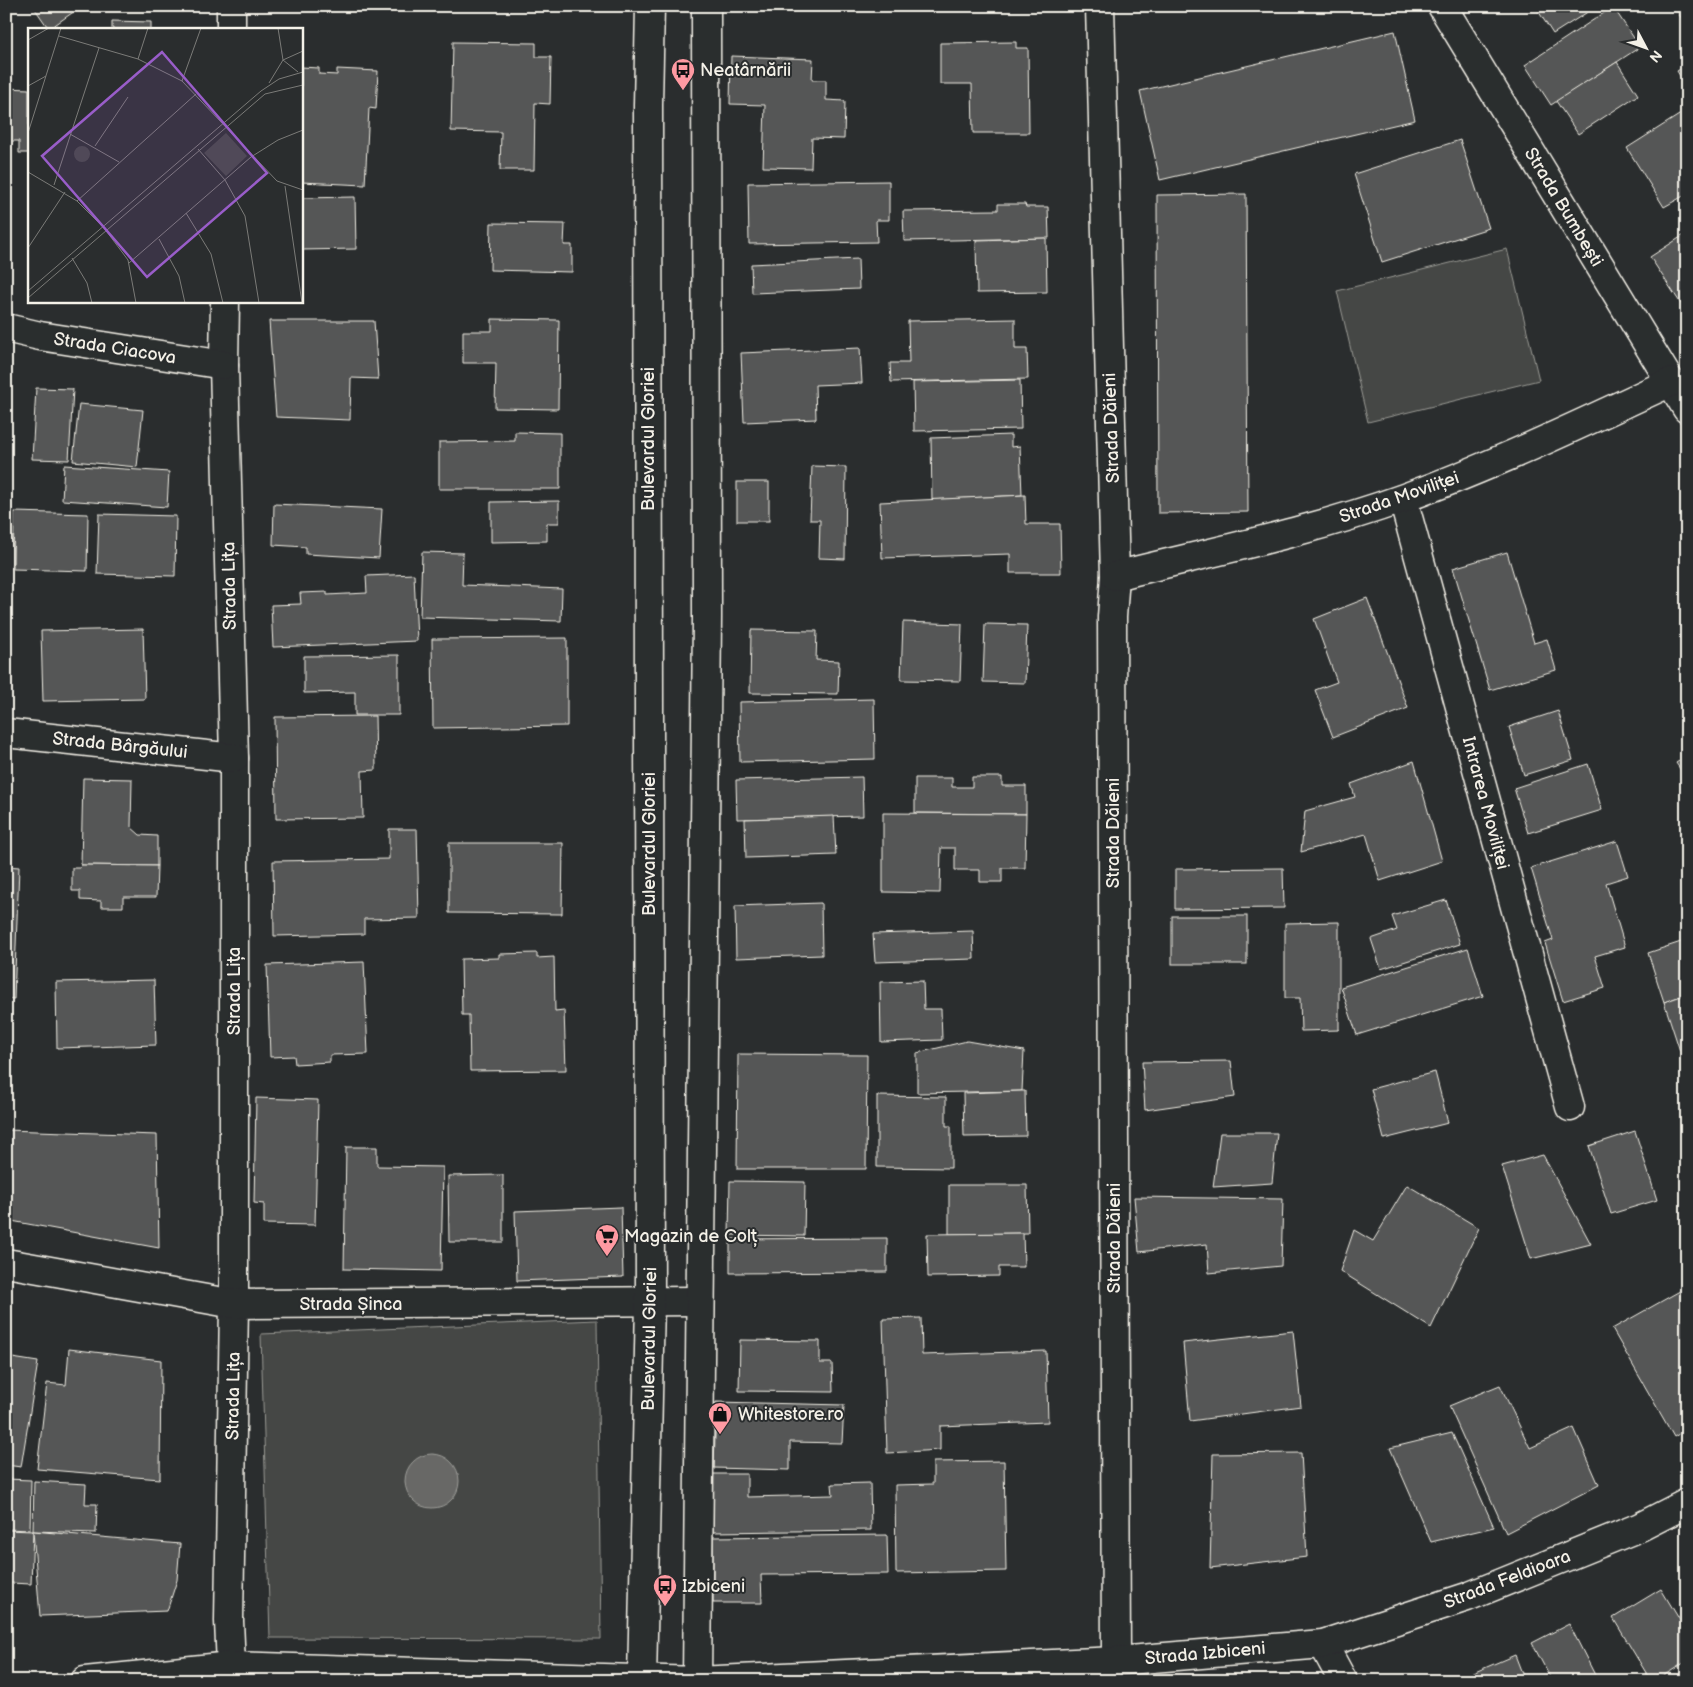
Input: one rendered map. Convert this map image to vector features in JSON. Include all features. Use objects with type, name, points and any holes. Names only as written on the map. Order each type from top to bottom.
[{"type":"street","points":[[230,28],[231,6]]},
{"type":"street","name":"Bulevardul Gloriei","points":[[642,1680],[650,1302],[648,155],[650,6]]},
{"type":"street","points":[[697,1681],[699,1301],[707,616],[706,6]]},
{"type":"street","name":"Strada Dăieni","points":[[1100,6],[1115,576],[1112,617],[1116,1660]]},
{"type":"street","name":"Strada Bumbești","points":[[1442,6],[1687,409]]},
{"type":"street","name":"Strada Lița","points":[[225,302],[224,365],[234,758],[234,1304],[229,1621],[230,1673]]},
{"type":"street","name":"Strada Ciacova","points":[[6,328],[50,338],[224,365]]},
{"type":"street","name":"Strada Moviliței","points":[[1115,576],[1233,547],[1403,499],[1526,449],[1671,382]]},
{"type":"street","name":"Intrarea Moviliței","points":[[1403,499],[1570,1107]]},
{"type":"street","name":"Strada Bârgăului","points":[[6,733],[234,758]]},
{"type":"street","name":"Strada Șinca","points":[[6,1263],[234,1304],[699,1301]]},
{"type":"street","name":"Strada Feldioara","points":[[1323,1644],[1467,1597],[1640,1527],[1687,1503]]},
{"type":"street","points":[[1323,1644],[1343,1681]]},
{"type":"street","name":"Strada Izbiceni","points":[[85,1681],[230,1673],[697,1681],[1116,1660],[1323,1644]]},
{"type":"shaded area","points":[[1507,249],[1539,380],[1368,422],[1337,291]]},
{"type":"shaded area","points":[[597,1320],[601,1639],[270,1638],[261,1334]]},
{"type":"shaded area","points":[[432,1454],[442,1456],[451,1462],[457,1471],[459,1481],[457,1491],[451,1500],[442,1506],[432,1508],[422,1506],[413,1500],[407,1491],[405,1481],[407,1471],[413,1462],[422,1456]]},
{"type":"building","points":[[33,6],[82,6],[50,28],[48,28]]},
{"type":"building","points":[[1455,6],[1475,6],[1460,15]]},
{"type":"building","points":[[1535,6],[1597,6],[1553,34]]},
{"type":"building","points":[[1674,6],[1687,6],[1687,23],[1685,24]]},
{"type":"building","points":[[1613,7],[1640,47],[1551,105],[1525,65]]},
{"type":"building","points":[[112,21],[151,22],[151,28],[112,28]]},
{"type":"building","points":[[1395,31],[1415,120],[1160,180],[1140,91]]},
{"type":"building","points":[[453,42],[536,43],[536,57],[551,57],[550,104],[535,103],[534,170],[500,170],[501,132],[451,131]]},
{"type":"building","points":[[1016,42],[1016,48],[1028,48],[1029,133],[973,133],[972,84],[940,84],[940,43]]},
{"type":"building","points":[[731,56],[813,59],[812,80],[826,80],[826,100],[845,101],[844,139],[812,138],[811,168],[763,167],[765,105],[730,104]]},
{"type":"building","points":[[1617,62],[1638,95],[1578,134],[1556,101]]},
{"type":"building","points":[[1687,65],[1687,87],[1677,71]]},
{"type":"building","points":[[302,67],[319,68],[319,74],[337,75],[337,69],[378,71],[376,109],[369,108],[365,185],[302,182]]},
{"type":"building","points":[[6,88],[28,89],[28,153],[19,153],[19,141],[6,141]]},
{"type":"building","points":[[1687,110],[1687,194],[1664,207],[1627,148]]},
{"type":"building","points":[[1460,140],[1489,228],[1382,262],[1354,174]]},
{"type":"building","points":[[889,181],[889,220],[876,220],[877,242],[749,244],[748,183]]},
{"type":"building","points":[[1246,194],[1248,512],[1158,513],[1157,195]]},
{"type":"building","points":[[355,197],[356,249],[302,250],[302,198]]},
{"type":"building","points":[[998,204],[1025,204],[1026,207],[1048,207],[1049,238],[904,241],[903,211],[998,210]]},
{"type":"building","points":[[491,223],[565,224],[564,245],[572,245],[572,272],[490,270]]},
{"type":"building","points":[[1687,233],[1687,313],[1650,257]]},
{"type":"building","points":[[1046,238],[1047,292],[977,293],[976,240]]},
{"type":"building","points":[[858,259],[859,289],[752,293],[751,264]]},
{"type":"building","points":[[492,319],[559,320],[558,409],[495,408],[496,363],[463,363],[463,331],[492,331]]},
{"type":"building","points":[[1015,319],[1015,349],[1027,349],[1028,379],[891,382],[890,363],[909,363],[908,321]]},
{"type":"building","points":[[269,321],[374,321],[378,379],[351,378],[350,420],[276,417]]},
{"type":"building","points":[[860,348],[862,383],[815,385],[816,419],[744,422],[741,353]]},
{"type":"building","points":[[1020,380],[1021,429],[914,431],[913,382]]},
{"type":"building","points":[[6,384],[8,384],[7,468],[6,468]]},
{"type":"building","points":[[36,388],[73,389],[69,460],[32,459]]},
{"type":"building","points":[[79,404],[143,410],[137,467],[73,461]]},
{"type":"building","points":[[515,432],[560,433],[560,489],[439,489],[439,442],[515,441]]},
{"type":"building","points":[[1011,435],[1011,447],[1020,446],[1022,495],[932,500],[931,438]]},
{"type":"building","points":[[64,465],[169,472],[167,507],[62,500]]},
{"type":"building","points":[[812,466],[846,467],[845,559],[819,558],[820,520],[810,520]]},
{"type":"building","points":[[737,482],[769,482],[769,521],[737,521]]},
{"type":"building","points":[[1025,495],[1026,524],[1060,524],[1061,573],[1010,573],[1010,554],[882,558],[880,502]]},
{"type":"building","points":[[559,501],[559,523],[547,523],[547,541],[491,542],[491,502]]},
{"type":"building","points":[[274,504],[382,509],[379,558],[306,554],[306,547],[273,545]]},
{"type":"building","points":[[14,512],[88,514],[87,571],[13,569]]},
{"type":"building","points":[[99,514],[176,516],[175,576],[97,574]]},
{"type":"building","points":[[422,552],[463,553],[462,585],[562,589],[561,621],[420,617]]},
{"type":"building","points":[[1507,552],[1534,643],[1547,639],[1556,670],[1490,690],[1453,568]]},
{"type":"building","points":[[414,574],[417,641],[273,647],[271,605],[301,604],[300,593],[327,592],[327,595],[367,593],[366,576]]},
{"type":"building","points":[[1367,598],[1408,708],[1333,737],[1315,690],[1337,682],[1314,619]]},
{"type":"building","points":[[903,622],[962,624],[960,681],[901,680]]},
{"type":"building","points":[[985,624],[1027,625],[1025,683],[983,682]]},
{"type":"building","points":[[143,629],[145,699],[43,701],[41,631]]},
{"type":"building","points":[[751,630],[817,631],[816,660],[839,661],[838,694],[750,693]]},
{"type":"building","points":[[567,638],[567,726],[433,728],[432,639]]},
{"type":"building","points":[[399,655],[399,715],[355,715],[355,692],[304,693],[304,656]]},
{"type":"building","points":[[874,699],[875,759],[740,762],[739,702]]},
{"type":"building","points":[[1558,711],[1573,760],[1524,775],[1509,727]]},
{"type":"building","points":[[375,716],[376,770],[362,771],[363,818],[276,819],[275,717]]},
{"type":"building","points":[[1687,756],[1687,779],[1676,763]]},
{"type":"building","points":[[1414,761],[1442,861],[1380,881],[1366,834],[1301,852],[1305,811],[1355,797],[1351,784]]},
{"type":"building","points":[[1588,764],[1602,810],[1528,833],[1514,788]]},
{"type":"building","points":[[862,777],[863,816],[737,819],[736,780]]},
{"type":"building","points":[[972,777],[1002,777],[1002,786],[1026,786],[1026,814],[915,813],[915,778],[952,778],[952,787],[972,787]]},
{"type":"building","points":[[83,778],[132,779],[131,827],[140,835],[157,836],[157,866],[81,865]]},
{"type":"building","points":[[883,813],[1026,814],[1025,868],[1002,868],[1002,882],[980,882],[980,870],[955,870],[955,848],[941,848],[940,893],[883,892]]},
{"type":"building","points":[[834,816],[836,855],[746,858],[745,819]]},
{"type":"building","points":[[389,829],[417,829],[419,918],[364,919],[364,934],[274,936],[273,861],[389,859]]},
{"type":"building","points":[[1617,841],[1628,876],[1606,883],[1625,947],[1595,956],[1605,988],[1563,1001],[1545,943],[1553,940],[1531,868]]},
{"type":"building","points":[[449,843],[563,843],[562,914],[449,913]]},
{"type":"building","points":[[81,865],[157,866],[156,897],[123,897],[123,907],[101,907],[101,901],[80,900],[80,891],[72,891],[72,868],[80,868]]},
{"type":"building","points":[[6,866],[19,867],[14,999],[6,998]]},
{"type":"building","points":[[1283,868],[1284,908],[1175,909],[1175,869]]},
{"type":"building","points":[[1446,900],[1460,944],[1381,969],[1371,939],[1397,930],[1392,916]]},
{"type":"building","points":[[821,903],[822,955],[736,958],[735,906]]},
{"type":"building","points":[[1172,916],[1247,916],[1247,964],[1172,964]]},
{"type":"building","points":[[1339,922],[1339,1030],[1301,1031],[1300,998],[1285,998],[1285,923]]},
{"type":"building","points":[[973,931],[974,959],[875,962],[873,934]]},
{"type":"building","points":[[1687,940],[1687,994],[1664,1002],[1648,953]]},
{"type":"building","points":[[1468,948],[1483,996],[1357,1035],[1341,987]]},
{"type":"building","points":[[537,953],[537,958],[554,957],[555,1011],[564,1010],[566,1070],[470,1071],[469,1015],[462,1015],[461,959],[499,958],[499,954]]},
{"type":"building","points":[[364,962],[368,1054],[330,1055],[330,1062],[295,1064],[294,1056],[270,1057],[267,965]]},
{"type":"building","points":[[154,980],[156,1045],[57,1048],[56,982]]},
{"type":"building","points":[[923,981],[924,1009],[941,1009],[942,1040],[881,1042],[880,982]]},
{"type":"building","points":[[1687,994],[1687,1048],[1680,1051],[1664,1002]]},
{"type":"building","points":[[967,1041],[1024,1051],[1022,1091],[917,1093],[917,1053]]},
{"type":"building","points":[[738,1054],[867,1055],[866,1169],[737,1169]]},
{"type":"building","points":[[1231,1061],[1235,1097],[1145,1110],[1142,1062]]},
{"type":"building","points":[[1435,1072],[1448,1123],[1384,1139],[1371,1089]]},
{"type":"building","points":[[1025,1091],[1026,1136],[964,1137],[963,1093]]},
{"type":"building","points":[[877,1096],[946,1097],[946,1126],[951,1126],[951,1168],[877,1167]]},
{"type":"building","points":[[256,1098],[318,1100],[315,1225],[264,1224],[264,1204],[254,1203]]},
{"type":"building","points":[[6,1130],[157,1135],[159,1248],[6,1220]]},
{"type":"building","points":[[1635,1131],[1657,1200],[1611,1214],[1589,1146]]},
{"type":"building","points":[[1220,1133],[1277,1133],[1272,1183],[1213,1187]]},
{"type":"building","points":[[1687,1139],[1687,1151],[1682,1148]]},
{"type":"building","points":[[346,1147],[377,1147],[377,1166],[443,1167],[441,1271],[344,1269]]},
{"type":"building","points":[[1543,1155],[1591,1244],[1531,1259],[1502,1166]]},
{"type":"building","points":[[503,1175],[503,1242],[449,1242],[448,1176]]},
{"type":"building","points":[[730,1181],[805,1182],[804,1236],[729,1235]]},
{"type":"building","points":[[949,1185],[1027,1185],[1028,1233],[949,1234]]},
{"type":"building","points":[[1407,1185],[1479,1228],[1431,1328],[1340,1271],[1354,1230],[1373,1241]]},
{"type":"building","points":[[1134,1197],[1283,1199],[1281,1266],[1209,1273],[1207,1244],[1139,1252]]},
{"type":"building","points":[[621,1207],[623,1277],[517,1281],[515,1211]]},
{"type":"building","points":[[1023,1233],[1024,1267],[999,1267],[999,1276],[928,1277],[927,1234]]},
{"type":"building","points":[[887,1238],[887,1272],[730,1273],[730,1239]]},
{"type":"building","points":[[1687,1287],[1687,1429],[1674,1437],[1612,1329]]},
{"type":"building","points":[[921,1318],[922,1355],[1046,1351],[1048,1422],[940,1426],[940,1450],[887,1453],[883,1319]]},
{"type":"building","points":[[1293,1331],[1301,1406],[1190,1421],[1183,1343]]},
{"type":"building","points":[[740,1340],[820,1341],[820,1363],[832,1363],[833,1392],[739,1391]]},
{"type":"building","points":[[69,1349],[161,1360],[160,1479],[37,1469],[47,1383],[66,1385]]},
{"type":"building","points":[[6,1357],[38,1362],[21,1467],[6,1465]]},
{"type":"building","points":[[1500,1385],[1530,1448],[1574,1428],[1599,1485],[1506,1533],[1449,1406]]},
{"type":"building","points":[[716,1402],[844,1405],[842,1443],[790,1442],[790,1470],[714,1468]]},
{"type":"building","points":[[1452,1433],[1494,1527],[1431,1542],[1390,1448]]},
{"type":"building","points":[[1301,1453],[1307,1557],[1210,1568],[1213,1454]]},
{"type":"building","points":[[1004,1461],[1006,1571],[896,1573],[895,1485],[933,1484],[933,1462]]},
{"type":"building","points":[[712,1474],[747,1474],[747,1497],[833,1495],[832,1484],[870,1483],[871,1530],[713,1532]]},
{"type":"building","points":[[6,1479],[31,1480],[30,1530],[6,1529]]},
{"type":"building","points":[[34,1481],[86,1484],[85,1504],[97,1504],[96,1533],[33,1531]]},
{"type":"building","points":[[6,1530],[33,1531],[31,1584],[10,1583],[9,1593],[6,1593]]},
{"type":"building","points":[[33,1531],[180,1544],[177,1580],[167,1611],[40,1616]]},
{"type":"building","points":[[887,1535],[888,1574],[761,1575],[762,1603],[713,1603],[713,1537]]},
{"type":"building","points":[[1661,1589],[1687,1632],[1687,1661],[1655,1681],[1651,1681],[1613,1618]]},
{"type":"building","points":[[1569,1624],[1598,1681],[1552,1681],[1532,1643]]},
{"type":"building","points":[[1515,1655],[1525,1681],[1462,1681],[1461,1678]]},
{"type":"place","name":"Neatârnării","points":[[683,91]]},
{"type":"place","name":"Magazin de Colț","points":[[607,1257]]},
{"type":"place","name":"Whitestore.ro","points":[[720,1435]]},
{"type":"place","name":"Izbiceni","points":[[665,1607]]}]
